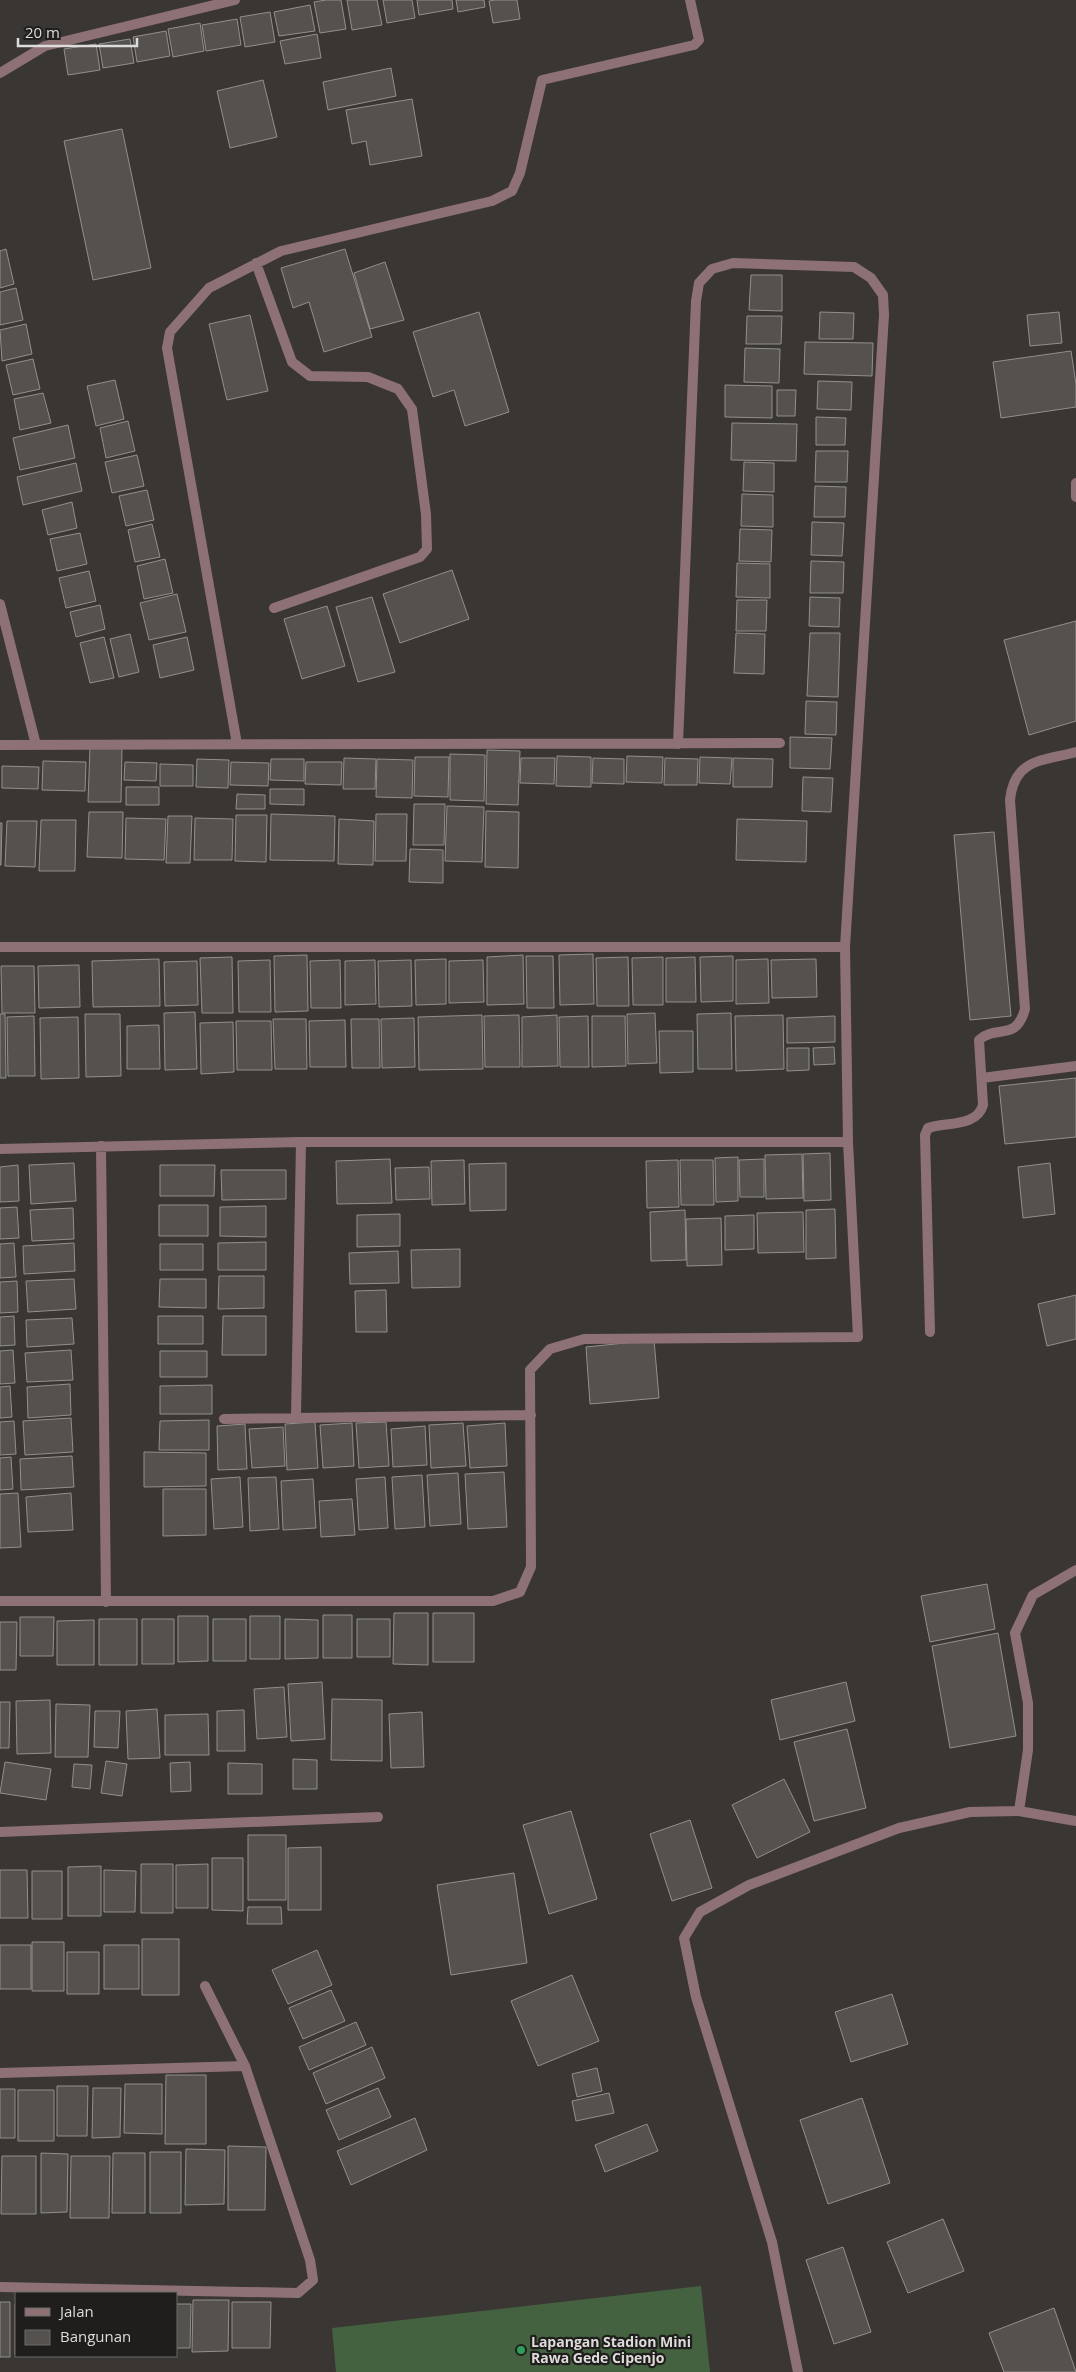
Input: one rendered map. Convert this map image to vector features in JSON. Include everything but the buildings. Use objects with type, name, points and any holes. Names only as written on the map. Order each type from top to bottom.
[{"type":"street","points":[[0,73],[45,46],[236,0]]},
{"type":"street","points":[[238,744],[167,348],[170,332],[209,288],[281,251],[492,201],[512,190],[520,173],[542,80],[694,45],[699,40],[699,32],[690,0]]},
{"type":"street","points":[[0,1601],[493,1601],[520,1592],[531,1567],[530,1370],[550,1349],[584,1339],[858,1337],[848,1142],[845,947],[884,315],[883,295],[871,278],[854,267],[733,262],[712,269],[698,283],[678,744]]},
{"type":"street","points":[[256,263],[292,362],[310,376],[368,377],[398,389],[412,409],[426,514],[427,549],[420,557],[274,608]]},
{"type":"street","points":[[1076,483],[1076,497]]},
{"type":"street","points":[[0,604],[36,745]]},
{"type":"street","points":[[0,744],[780,743]]},
{"type":"street","points":[[930,1332],[925,1135],[928,1128],[971,1120],[981,1112],[982,1078],[979,1040],[983,1036],[1014,1029],[1022,1020],[1025,1009],[1010,800],[1012,783],[1027,765],[1076,752]]},
{"type":"street","points":[[0,948],[845,947]]},
{"type":"street","points":[[982,1078],[1076,1066]]},
{"type":"street","points":[[0,1149],[301,1142],[848,1142]]},
{"type":"street","points":[[296,1416],[301,1142]]},
{"type":"street","points":[[101,1146],[106,1602]]},
{"type":"street","points":[[224,1419],[296,1416],[531,1415]]},
{"type":"street","points":[[1018,1811],[1028,1750],[1028,1703],[1015,1633],[1033,1595],[1076,1570]]},
{"type":"street","points":[[798,2372],[772,2242],[696,1997],[684,1938],[700,1912],[749,1885],[899,1828],[970,1812],[1018,1811],[1076,1820]]},
{"type":"street","points":[[0,1832],[378,1817]]},
{"type":"street","points":[[0,2287],[298,2293],[313,2280],[310,2260],[245,2066],[205,1986]]},
{"type":"street","points":[[0,2073],[245,2066]]},
{"type":"green space","name":"Lapangan Stadion Mini Rawa Gede Cipenjo","points":[[701,2286],[710,2372],[336,2372],[332,2328]]},
{"type":"place","name":"Lapangan Stadion Mini Rawa Gede Cipenjo","points":[[521,2350]]}]
